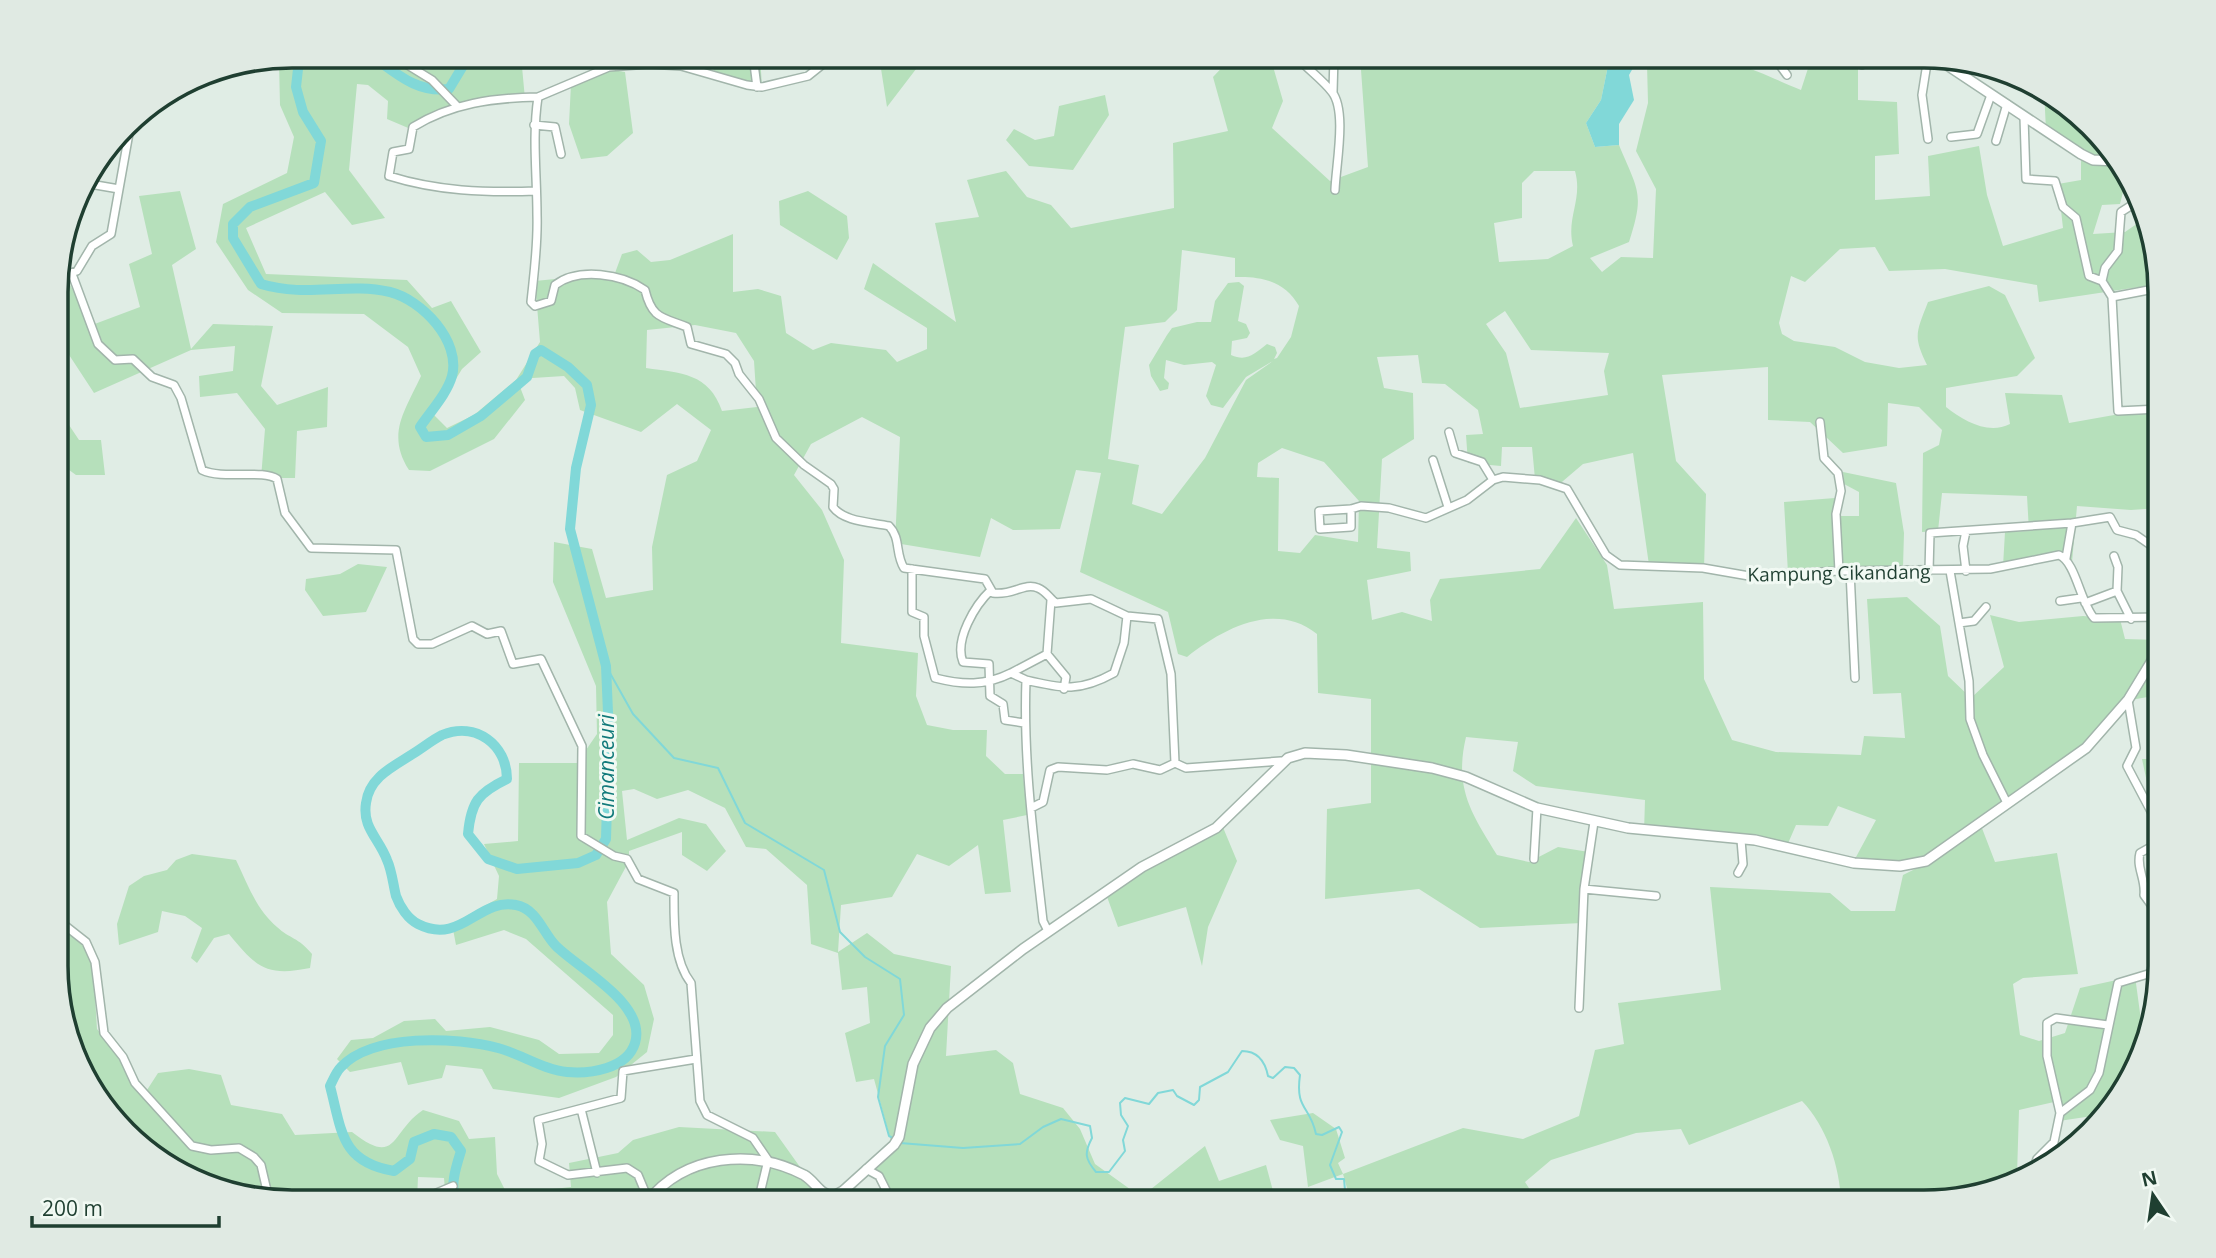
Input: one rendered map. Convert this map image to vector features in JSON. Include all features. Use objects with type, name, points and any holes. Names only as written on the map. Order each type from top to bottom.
[{"type":"street","points":[[1308,68],[1332,92]]},
{"type":"street","points":[[1333,68],[1332,92],[1342,122],[1337,142],[1335,190]]},
{"type":"street","points":[[1782,68],[1787,75]]},
{"type":"street","points":[[1926,68],[1922,95],[1928,139]]},
{"type":"street","points":[[414,69],[432,80],[456,105]]},
{"type":"street","points":[[536,191],[459,191],[433,185],[422,187],[389,176],[393,152],[410,149],[413,127],[456,105],[504,97],[538,97],[605,69]]},
{"type":"street","points":[[691,69],[757,87],[808,76],[817,69]]},
{"type":"street","points":[[755,69],[757,87]]},
{"type":"street","points":[[1955,70],[2081,154],[2093,160],[2104,160]]},
{"type":"street","points":[[1951,137],[1977,134],[1992,95]]},
{"type":"street","points":[[538,97],[534,125],[536,256],[530,302],[535,306],[542,306],[551,301],[555,285],[578,274],[634,282],[645,290],[649,307],[655,314],[687,327],[691,344],[726,354],[735,362],[739,374],[759,399],[776,438],[804,465],[831,484],[834,489],[832,507],[836,512],[888,526],[897,537],[904,568],[985,579],[991,590],[1007,595],[1024,587],[1033,587],[1061,604],[1091,599],[1127,616],[1149,616],[1158,619],[1171,674],[1175,763]]},
{"type":"street","points":[[1996,141],[2007,104]]},
{"type":"street","points":[[2024,117],[2026,179],[2055,181],[2063,207],[2076,218],[2089,276],[2102,281],[2112,297],[2118,411],[2147,410]]},
{"type":"street","points":[[534,125],[555,127],[561,155]]},
{"type":"street","points":[[128,141],[111,234],[92,246],[83,265],[72,274],[102,350],[116,360],[133,359],[152,377],[174,384],[181,398],[202,470],[243,477],[266,474],[277,479],[285,513],[311,548],[396,550],[412,639],[418,644],[432,644],[472,626],[487,634],[501,631],[513,664],[541,659],[582,746],[582,836],[627,859],[638,879],[674,894],[674,921],[682,972],[691,983],[700,1101],[707,1115],[752,1138],[768,1160],[761,1190]]},
{"type":"street","points":[[96,185],[120,189]]},
{"type":"street","points":[[2102,281],[2105,268],[2118,251],[2121,212],[2130,206]]},
{"type":"street","points":[[2112,297],[2147,290]]},
{"type":"street","points":[[1820,422],[1824,458],[1838,474],[1841,491],[1836,514],[1839,571]]},
{"type":"street","points":[[1351,509],[1351,527],[1320,529],[1319,511],[1361,506],[1408,512],[1426,518],[1467,500],[1493,480],[1482,462],[1455,453],[1449,432]]},
{"type":"street","points":[[1433,460],[1448,507]]},
{"type":"street","name":"Kampung Cikandang","points":[[1493,480],[1503,477],[1540,480],[1567,489],[1606,555],[1620,565],[1703,568],[1749,576],[1839,571],[1990,569],[2059,555],[2066,558]]},
{"type":"street","points":[[1929,571],[1930,533],[2072,523],[2110,517],[2117,530],[2136,535],[2147,542]]},
{"type":"street","points":[[2072,523],[2066,558],[2083,601],[2094,618],[2147,617]]},
{"type":"street","points":[[1966,531],[1963,545],[1966,570]]},
{"type":"street","points":[[2115,556],[2118,567],[2117,591],[2131,618]]},
{"type":"street","points":[[912,569],[912,612],[924,617],[924,636],[935,678],[957,684],[991,683],[1047,654]]},
{"type":"street","points":[[1850,571],[1855,678]]},
{"type":"street","points":[[1950,571],[1969,681],[1970,719],[1983,755],[2007,803]]},
{"type":"street","points":[[991,590],[978,601],[967,627],[960,655],[963,662],[989,664],[990,696],[1003,704],[1005,720],[1024,723]]},
{"type":"street","points":[[2060,601],[2083,601],[2117,591]]},
{"type":"street","points":[[1051,600],[1047,654],[1066,677],[1064,689]]},
{"type":"street","points":[[1958,623],[1974,621],[1986,607]]},
{"type":"street","points":[[1011,673],[1026,680],[1064,689],[1093,685],[1114,673],[1124,643],[1127,616]]},
{"type":"street","points":[[1031,808],[1044,802],[1050,770],[1058,766],[1107,770],[1133,764],[1160,770],[1175,763],[1186,768],[1281,761],[1305,753],[1325,753],[1432,768],[1466,777],[1537,808],[1594,822],[1774,844],[1837,861],[1914,864],[1926,861],[2086,748],[2128,700],[2147,670]]},
{"type":"street","points":[[1026,680],[1024,723],[1031,808],[1043,920],[1048,931]]},
{"type":"street","points":[[2128,700],[2136,748],[2127,766],[2147,799]]},
{"type":"street","points":[[844,1190],[897,1141],[913,1064],[930,1028],[947,1008],[1048,931],[1142,867],[1216,828],[1281,761]]},
{"type":"street","points":[[1534,859],[1537,808]]},
{"type":"street","points":[[1579,1008],[1584,889],[1594,822]]},
{"type":"street","points":[[1738,873],[1743,864],[1741,840]]},
{"type":"street","points":[[2147,849],[2140,853],[2139,859],[2146,883],[2144,895],[2147,898]]},
{"type":"street","points":[[1584,889],[1656,896]]},
{"type":"street","points":[[68,928],[86,942],[97,974],[104,1033],[123,1057],[135,1083],[192,1146],[211,1150],[239,1148],[254,1157],[261,1165],[266,1188]]},
{"type":"street","points":[[2060,1114],[2090,1090],[2099,1073],[2120,981],[2147,974]]},
{"type":"street","points":[[2038,1158],[2053,1142],[2060,1114],[2048,1056],[2047,1023],[2056,1018],[2108,1025]]},
{"type":"street","points":[[644,1190],[638,1175],[627,1168],[615,1167],[597,1173],[568,1175],[539,1161],[542,1144],[538,1120],[621,1098],[624,1071],[696,1059]]},
{"type":"street","points":[[581,1109],[597,1173]]},
{"type":"street","points":[[662,1190],[690,1169],[727,1158],[768,1160],[807,1177],[822,1190]]},
{"type":"street","points":[[866,1169],[879,1176],[886,1190]]},
{"type":"street","points":[[444,1190],[453,1186]]},
{"type":"green space","points":[[1221,68],[1274,68],[1283,101],[1272,128],[1330,181],[1368,167],[1361,68],[1608,68],[1601,100],[1586,123],[1595,147],[1619,145],[1635,183],[1638,202],[1629,242],[1590,258],[1602,272],[1621,257],[1653,258],[1656,189],[1636,151],[1648,103],[1647,68],[1748,68],[1801,90],[1808,68],[1858,68],[1858,100],[1897,102],[1899,154],[1875,156],[1875,200],[1930,196],[1928,156],[1979,146],[1987,195],[2003,246],[2063,228],[2058,184],[2081,180],[2081,157],[2046,130],[2045,104],[2082,134],[2118,180],[2123,191],[2120,204],[2102,205],[2093,234],[2125,232],[2137,224],[2143,249],[2147,286],[2039,302],[2037,285],[1945,269],[1889,271],[1875,247],[1840,249],[1805,282],[1791,276],[1779,323],[1782,334],[1794,341],[1835,347],[1865,362],[1899,368],[1927,365],[1918,334],[1928,302],[1989,286],[2005,295],[2035,358],[2017,376],[1946,388],[1946,407],[1968,421],[1993,428],[2010,424],[2005,393],[2062,395],[2069,423],[2147,409],[2147,509],[2077,506],[2072,562],[2037,556],[2003,566],[2005,532],[2029,531],[2027,496],[1942,493],[1938,531],[1922,532],[1923,453],[1939,445],[1942,430],[1919,407],[1888,403],[1887,446],[1843,453],[1810,422],[1768,420],[1768,367],[1662,375],[1676,461],[1706,494],[1704,570],[1649,565],[1633,453],[1583,464],[1556,487],[1535,479],[1532,447],[1502,447],[1501,466],[1468,463],[1466,435],[1483,434],[1478,410],[1445,384],[1422,383],[1418,355],[1377,357],[1384,388],[1413,393],[1414,439],[1382,459],[1377,548],[1410,552],[1411,571],[1367,580],[1372,620],[1402,612],[1432,621],[1430,600],[1440,579],[1540,569],[1576,518],[1607,565],[1614,609],[1703,602],[1704,679],[1732,740],[1776,752],[1861,755],[1864,736],[1905,738],[1901,693],[1873,694],[1867,599],[1907,597],[1940,626],[1948,676],[1971,698],[2004,667],[1990,615],[2019,622],[2083,616],[2120,619],[2125,639],[2147,640],[2147,697],[2125,701],[2083,751],[1980,823],[1995,862],[2057,853],[2078,974],[2023,978],[2013,984],[2020,1035],[2039,1041],[2065,1033],[2080,988],[2135,976],[2141,1020],[2131,1051],[2118,1078],[2088,1117],[2059,1121],[2054,1102],[2019,1110],[2017,1169],[1967,1185],[1938,1189],[1840,1189],[1835,1161],[1825,1134],[1802,1101],[1689,1145],[1681,1129],[1636,1133],[1551,1160],[1525,1182],[1530,1189],[1347,1189],[1343,1174],[1463,1128],[1523,1139],[1579,1116],[1595,1050],[1624,1044],[1618,1003],[1721,990],[1710,887],[1830,893],[1851,911],[1895,911],[1903,875],[1923,865],[1856,857],[1876,820],[1838,806],[1828,826],[1796,825],[1786,848],[1644,832],[1645,800],[1536,786],[1513,771],[1518,742],[1466,737],[1462,771],[1467,799],[1497,855],[1529,862],[1558,847],[1589,852],[1582,923],[1480,928],[1419,889],[1325,899],[1327,809],[1371,803],[1371,699],[1318,693],[1317,634],[1301,624],[1267,619],[1233,628],[1187,657],[1178,654],[1168,612],[1080,572],[1101,473],[1076,470],[1060,529],[1013,530],[991,518],[980,557],[895,543],[900,437],[862,417],[811,444],[794,475],[822,510],[844,560],[841,643],[918,653],[916,696],[927,725],[953,730],[987,730],[986,756],[1005,774],[1023,774],[1027,815],[1003,820],[1011,892],[985,894],[978,845],[949,866],[917,854],[892,897],[841,905],[838,952],[867,933],[894,954],[951,966],[946,1056],[996,1050],[1013,1063],[1020,1094],[1063,1108],[1080,1129],[1095,1164],[1131,1189],[884,1190],[881,1182],[865,1170],[892,1145],[874,1079],[856,1082],[845,1033],[870,1023],[867,987],[842,990],[838,953],[811,944],[807,885],[766,849],[746,847],[725,808],[688,790],[657,799],[634,789],[622,791],[627,840],[679,818],[706,824],[726,851],[707,871],[682,855],[682,832],[629,851],[629,861],[607,902],[611,954],[644,985],[654,1019],[647,1052],[616,1077],[559,1098],[493,1089],[482,1069],[446,1065],[442,1078],[408,1085],[401,1062],[350,1072],[337,1059],[351,1040],[373,1038],[404,1021],[435,1019],[446,1031],[490,1027],[539,1040],[559,1054],[599,1053],[613,1035],[613,1015],[526,939],[504,930],[456,945],[452,924],[497,899],[499,876],[484,844],[518,841],[519,763],[577,763],[597,734],[596,686],[553,582],[554,542],[592,549],[606,598],[653,590],[652,547],[667,475],[697,461],[711,430],[677,404],[641,432],[580,410],[575,388],[564,376],[517,379],[525,400],[494,439],[430,471],[409,470],[402,457],[398,434],[404,412],[421,376],[408,347],[364,314],[282,313],[248,290],[216,242],[223,204],[287,173],[294,137],[280,105],[279,69],[410,69],[414,72],[433,69],[522,69],[525,99],[453,108],[413,130],[387,119],[388,101],[368,85],[357,84],[349,170],[385,218],[352,225],[325,192],[246,228],[266,274],[407,280],[432,308],[451,301],[481,352],[462,369],[434,415],[447,428],[474,415],[516,380],[540,342],[535,281],[615,273],[622,254],[637,250],[651,262],[670,260],[733,234],[733,292],[758,289],[781,296],[786,333],[813,350],[831,343],[886,350],[897,362],[927,349],[927,328],[864,289],[873,263],[956,322],[935,223],[979,217],[967,180],[1006,171],[1027,197],[1051,205],[1071,228],[1174,208],[1173,143],[1228,131],[1213,77]],"holes":[[[1534,171],[1575,171],[1577,191],[1571,226],[1573,246],[1548,259],[1499,262],[1494,223],[1522,218],[1522,183]],[[1182,250],[1235,258],[1235,277],[1272,282],[1287,291],[1299,306],[1291,337],[1274,359],[1277,353],[1275,347],[1267,344],[1246,357],[1231,355],[1232,341],[1247,338],[1250,333],[1246,324],[1238,321],[1244,286],[1239,282],[1228,283],[1215,301],[1211,322],[1197,322],[1172,328],[1167,335],[1149,365],[1151,376],[1160,391],[1168,389],[1169,383],[1164,378],[1166,360],[1184,365],[1212,362],[1216,365],[1206,396],[1211,405],[1223,408],[1246,377],[1273,361],[1246,380],[1205,458],[1162,514],[1132,504],[1139,465],[1108,459],[1125,327],[1165,322],[1177,310]],[[1505,311],[1531,350],[1609,353],[1604,371],[1608,395],[1520,408],[1506,353],[1486,324]],[[695,325],[736,333],[754,361],[757,407],[722,411],[710,389],[701,382],[682,374],[646,368],[647,330]],[[1282,448],[1324,462],[1359,501],[1358,542],[1315,535],[1300,553],[1278,551],[1279,478],[1257,477],[1258,463]]]},
{"type":"green space","points":[[606,69],[625,72],[633,133],[607,156],[581,159],[569,124],[571,84]]},
{"type":"green space","points":[[713,69],[761,69],[762,86],[714,73]]},
{"type":"green space","points":[[881,69],[916,69],[887,107]]},
{"type":"green space","points":[[1105,95],[1109,115],[1073,170],[1029,166],[1006,140],[1014,129],[1035,140],[1054,136],[1059,106]]},
{"type":"green space","points":[[180,191],[196,249],[172,265],[191,349],[213,324],[273,326],[261,386],[277,405],[328,387],[327,427],[297,431],[295,478],[261,478],[265,429],[237,393],[200,397],[199,376],[233,371],[235,346],[191,350],[94,393],[68,353],[69,282],[92,325],[140,307],[129,264],[152,254],[139,196]]},
{"type":"green space","points":[[808,191],[847,216],[849,238],[837,260],[780,225],[779,201]]},
{"type":"green space","points":[[68,424],[79,440],[101,440],[105,475],[76,475],[68,469]]},
{"type":"green space","points":[[1843,472],[1896,483],[1904,533],[1903,567],[1788,573],[1784,502],[1835,498],[1837,516],[1859,516],[1859,492],[1844,484]]},
{"type":"green space","points":[[358,564],[387,567],[366,612],[323,616],[305,590],[306,579],[340,574]]},
{"type":"green space","points":[[2142,759],[2147,759],[2147,783]]},
{"type":"green space","points":[[1222,825],[1237,861],[1208,927],[1202,966],[1186,907],[1118,927],[1106,894],[1161,854]]},
{"type":"green space","points":[[192,854],[236,860],[263,912],[277,927],[312,954],[310,968],[283,971],[263,967],[229,934],[214,938],[197,963],[191,958],[202,928],[185,916],[162,911],[158,932],[119,945],[117,924],[129,886],[144,876],[167,870],[176,860]]},
{"type":"green space","points":[[68,930],[92,948],[97,1029],[147,1090],[158,1073],[189,1069],[221,1075],[231,1105],[282,1114],[295,1135],[352,1132],[378,1147],[386,1147],[392,1143],[423,1110],[459,1121],[469,1139],[495,1137],[497,1174],[505,1190],[445,1190],[444,1178],[418,1177],[417,1190],[263,1188],[207,1173],[180,1160],[134,1124],[98,1078],[85,1051],[70,995]]},
{"type":"green space","points":[[1313,1113],[1336,1129],[1345,1158],[1338,1163],[1343,1174],[1308,1187],[1303,1146],[1280,1140],[1270,1120]]},
{"type":"green space","points":[[679,1127],[775,1132],[816,1190],[545,1190],[571,1187],[569,1163],[618,1153],[633,1140]]},
{"type":"green space","points":[[1205,1146],[1219,1181],[1266,1165],[1273,1189],[1150,1189]]},
{"type":"water","points":[[1608,68],[1633,68],[1629,75],[1634,100],[1619,124],[1619,145],[1595,147],[1586,123],[1601,100]]},
{"type":"waterway","name":"Cimanceuri","points":[[298,69],[296,87],[303,112],[321,141],[314,183],[250,207],[233,224],[233,238],[261,284],[294,290],[374,289],[402,296],[426,313],[445,336],[453,363],[452,376],[446,389],[420,427],[426,437],[448,435],[481,416],[527,377],[535,354],[541,350],[568,367],[587,385],[591,405],[576,468],[570,529],[606,666],[609,736],[606,839],[596,855],[578,863],[517,869],[488,859],[468,834],[469,823],[474,806],[483,794],[507,779],[506,767],[495,746],[478,734],[466,731],[442,735],[389,769],[372,787],[366,803],[366,819],[389,864],[396,896],[411,919],[433,929],[446,929],[503,904],[523,907],[534,916],[556,946],[609,988],[631,1015],[636,1029],[631,1052],[616,1064],[597,1071],[558,1071],[498,1048],[438,1040],[394,1043],[373,1048],[355,1056],[341,1067],[330,1086],[342,1131],[354,1152],[377,1167],[394,1171],[410,1159],[414,1142],[434,1134],[451,1137],[461,1151],[455,1170],[454,1190]]},
{"type":"waterway","name":"Cimanceuri","points":[[390,69],[417,85],[449,89],[461,69]]},
{"type":"waterway","points":[[606,666],[633,714],[674,758],[718,768],[745,823],[824,870],[840,932],[865,957],[900,979],[904,1015],[885,1046],[878,1097],[889,1136],[893,1138]]},
{"type":"waterway","points":[[900,1143],[963,1148],[1020,1144],[1043,1127],[1061,1119],[1090,1126],[1092,1138],[1087,1152],[1088,1159],[1096,1172],[1109,1172],[1125,1151],[1123,1140],[1128,1126],[1121,1115],[1120,1103],[1125,1098],[1149,1104],[1158,1093],[1173,1090],[1177,1096],[1194,1105],[1199,1100],[1200,1087],[1228,1072],[1242,1051],[1248,1051],[1260,1058],[1268,1076],[1273,1078],[1285,1067],[1294,1068],[1300,1075],[1301,1101],[1316,1134],[1322,1135],[1339,1127],[1342,1132],[1330,1165],[1336,1179],[1344,1179],[1345,1189]]}]
